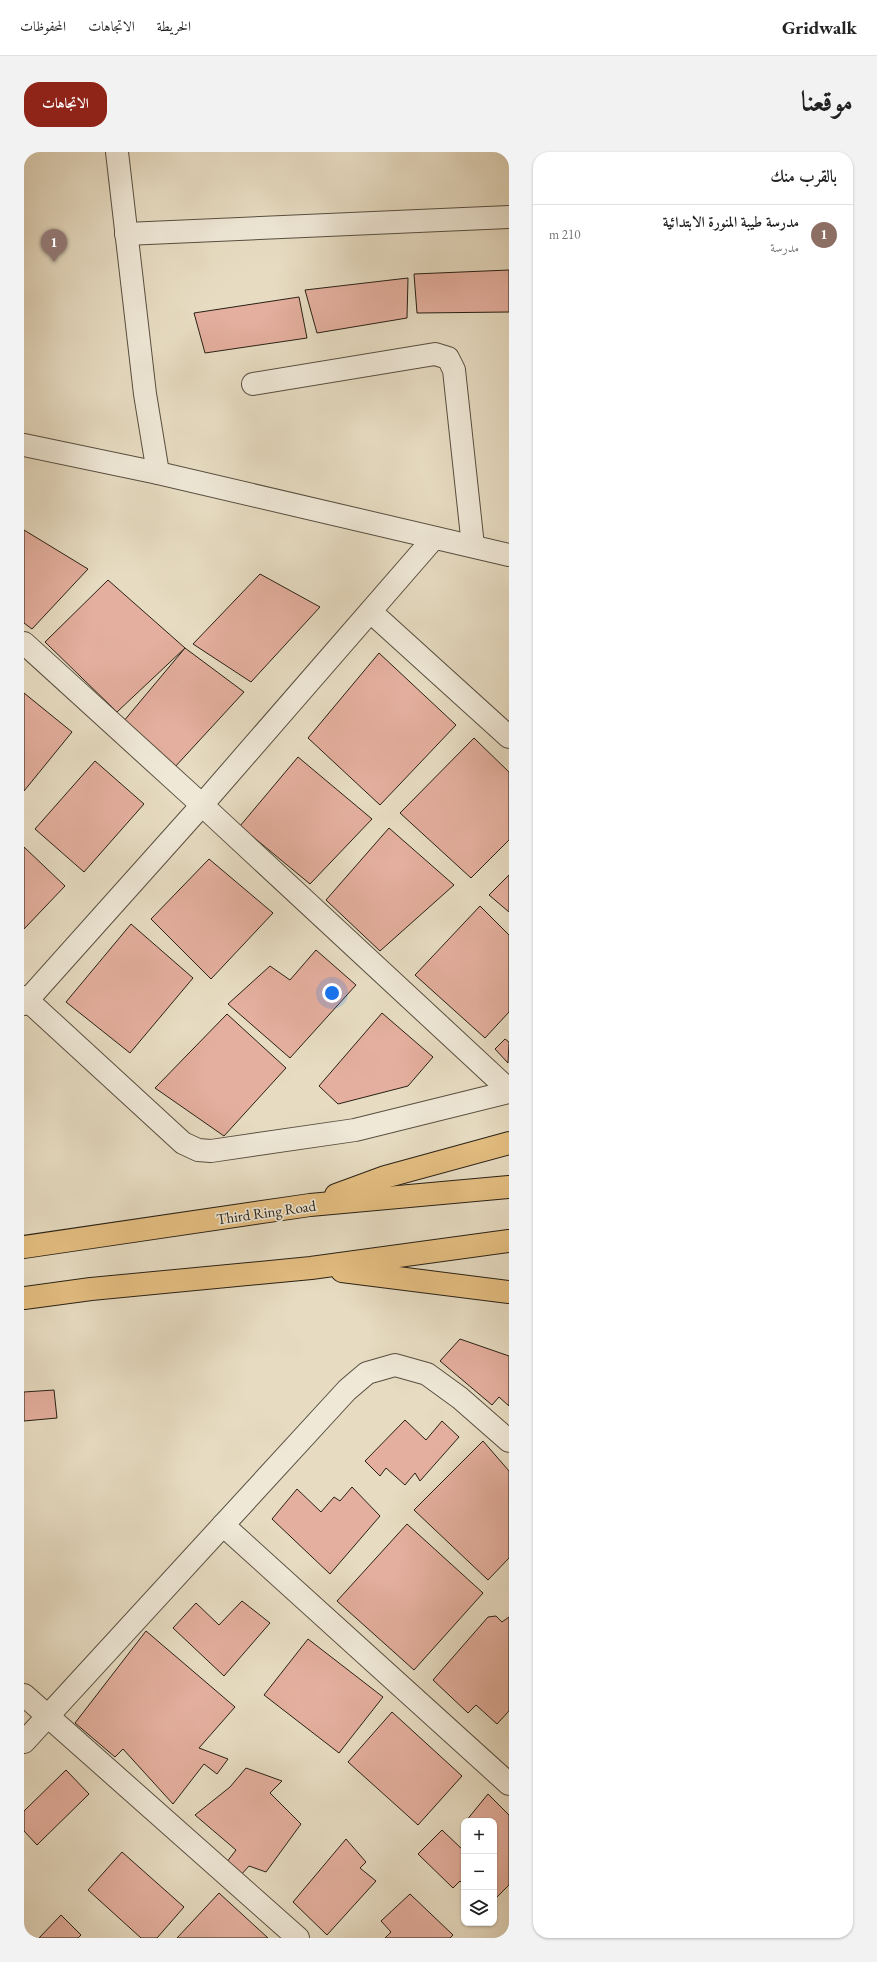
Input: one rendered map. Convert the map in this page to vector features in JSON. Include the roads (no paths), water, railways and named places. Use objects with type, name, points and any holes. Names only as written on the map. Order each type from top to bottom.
[{"type":"highway","points":[[310,1205],[385,1177],[509,1142]]},
{"type":"highway","name":"Third Ring Road","points":[[24,1247],[310,1205],[509,1187]]},
{"type":"highway","points":[[24,1298],[91,1289],[311,1268],[509,1241]]},
{"type":"highway","points":[[311,1268],[509,1292]]},
{"type":"street","points":[[117,152],[144,394],[158,473]]},
{"type":"street","points":[[126,234],[509,217]]},
{"type":"street","points":[[253,384],[435,354],[448,358],[454,370],[473,546]]},
{"type":"street","points":[[24,445],[158,473],[509,555]]},
{"type":"street","points":[[434,538],[202,805],[25,1001],[183,1143],[198,1150],[211,1151],[355,1130],[509,1091]]},
{"type":"street","points":[[371,612],[509,737]]},
{"type":"street","points":[[24,643],[202,805],[509,1091]]},
{"type":"street","points":[[24,1742],[46,1715],[347,1390],[367,1373],[395,1365],[427,1374],[460,1398],[509,1441]]},
{"type":"street","points":[[223,1525],[509,1784]]},
{"type":"street","points":[[24,1694],[298,1938]]},
{"type":"place","name":"مدرسة طيبة المنورة الابتدائية","points":[[54,262]]}]
